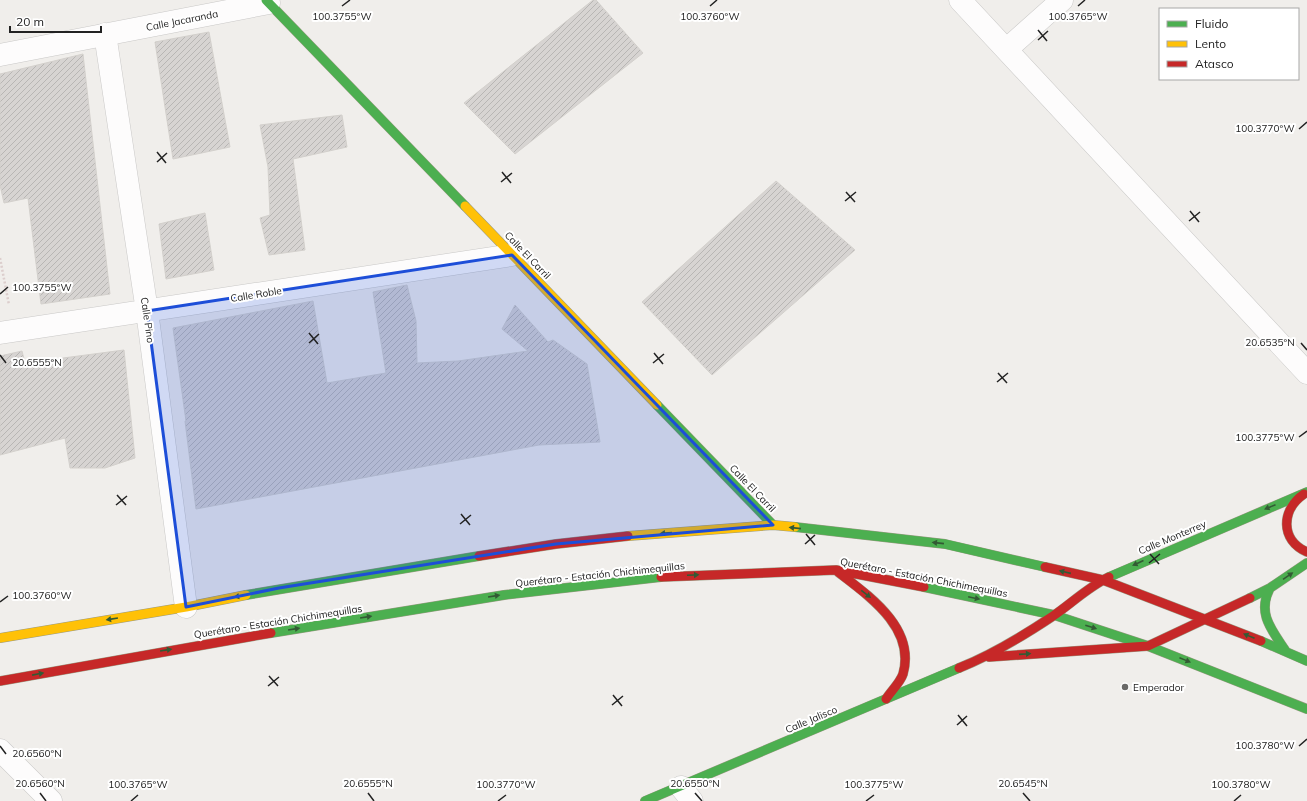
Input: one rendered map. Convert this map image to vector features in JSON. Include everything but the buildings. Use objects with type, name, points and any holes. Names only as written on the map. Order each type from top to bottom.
[{"type":"main road","name":"Calle El Carril","points":[[268,2],[773,525]]},
{"type":"main road","points":[[1307,492],[1292,503],[1286,520],[1289,538],[1302,550],[1307,552]]},
{"type":"main road","name":"Calle Monterrey","points":[[1054,615],[1068,603],[1103,580],[1136,564],[1307,492]]},
{"type":"main road","points":[[0,638],[186,607],[279,588],[556,544],[773,525],[945,544],[1103,580],[1207,619],[1285,650],[1307,661]]},
{"type":"main road","points":[[1148,646],[1270,588],[1307,563]]},
{"type":"main road","points":[[836,570],[877,602],[896,626],[907,654],[903,675],[886,699]]},
{"type":"main road","name":"Querétaro - Estación Chichimequillas","points":[[0,681],[129,657],[504,595],[667,576],[836,570],[1054,615],[1148,646],[1307,710]]},
{"type":"main road","points":[[1270,588],[1264,602],[1265,612],[1268,624],[1285,650]]},
{"type":"main road","name":"Calle Jalisco","points":[[645,801],[686,794],[886,699],[986,657],[1054,615]]},
{"type":"main road","name":"Calle Jalisco","points":[[986,657],[1148,646]]},
{"type":"street","points":[[960,0],[1307,373]]},
{"type":"street","points":[[1007,49],[1062,0]]},
{"type":"street","name":"Calle Jacaranda","points":[[0,55],[268,2]]},
{"type":"street","name":"Calle Pino","points":[[105,34],[147,311],[186,607]]},
{"type":"street","name":"Calle Roble","points":[[7,332],[512,255]]},
{"type":"street","points":[[0,750],[51,801]]},
{"type":"path","points":[[0,258],[7,332]]},
{"type":"highlighted area","points":[[512,255],[773,525],[556,544],[279,588],[186,607],[147,311]]},
{"type":"traffic: fast","points":[[266,0],[465,206]]},
{"type":"traffic: fast","points":[[657,405],[773,525]]},
{"type":"traffic: fast","points":[[1109,577],[1307,492]]},
{"type":"traffic: fast","points":[[795,527],[945,544],[1045,567]]},
{"type":"traffic: fast","points":[[246,595],[479,556]]},
{"type":"traffic: fast","points":[[1250,598],[1270,588],[1307,563]]},
{"type":"traffic: fast","points":[[271,633],[504,595],[661,577]]},
{"type":"traffic: fast","points":[[924,587],[1054,615],[1148,646],[1307,709]]},
{"type":"traffic: fast","points":[[1270,588],[1266,597],[1265,613],[1271,628],[1285,650]]},
{"type":"traffic: fast","points":[[1261,641],[1307,661]]},
{"type":"traffic: fast","points":[[645,801],[959,668]]},
{"type":"traffic: slow","points":[[465,206],[657,405]]},
{"type":"traffic: slow","points":[[628,536],[773,525],[795,527]]},
{"type":"traffic: slow","points":[[0,638],[186,607],[246,595]]},
{"type":"traffic: jam","points":[[1304,494],[1291,508],[1287,524],[1288,533],[1292,540],[1298,547],[1307,552]]},
{"type":"traffic: jam","points":[[479,556],[556,544],[628,536]]},
{"type":"traffic: jam","points":[[1045,567],[1103,580],[1261,641]]},
{"type":"traffic: jam","points":[[661,577],[836,570],[924,587]]},
{"type":"traffic: jam","points":[[838,572],[876,603],[887,615],[903,642],[905,657],[903,674],[898,684],[886,699]]},
{"type":"traffic: jam","points":[[959,668],[1019,638],[1053,616],[1094,585],[1109,577]]},
{"type":"traffic: jam","points":[[989,657],[1148,646],[1250,598]]},
{"type":"traffic: jam","points":[[0,681],[271,633]]},
{"type":"place","name":"Emperador","points":[[1125,687]]}]
